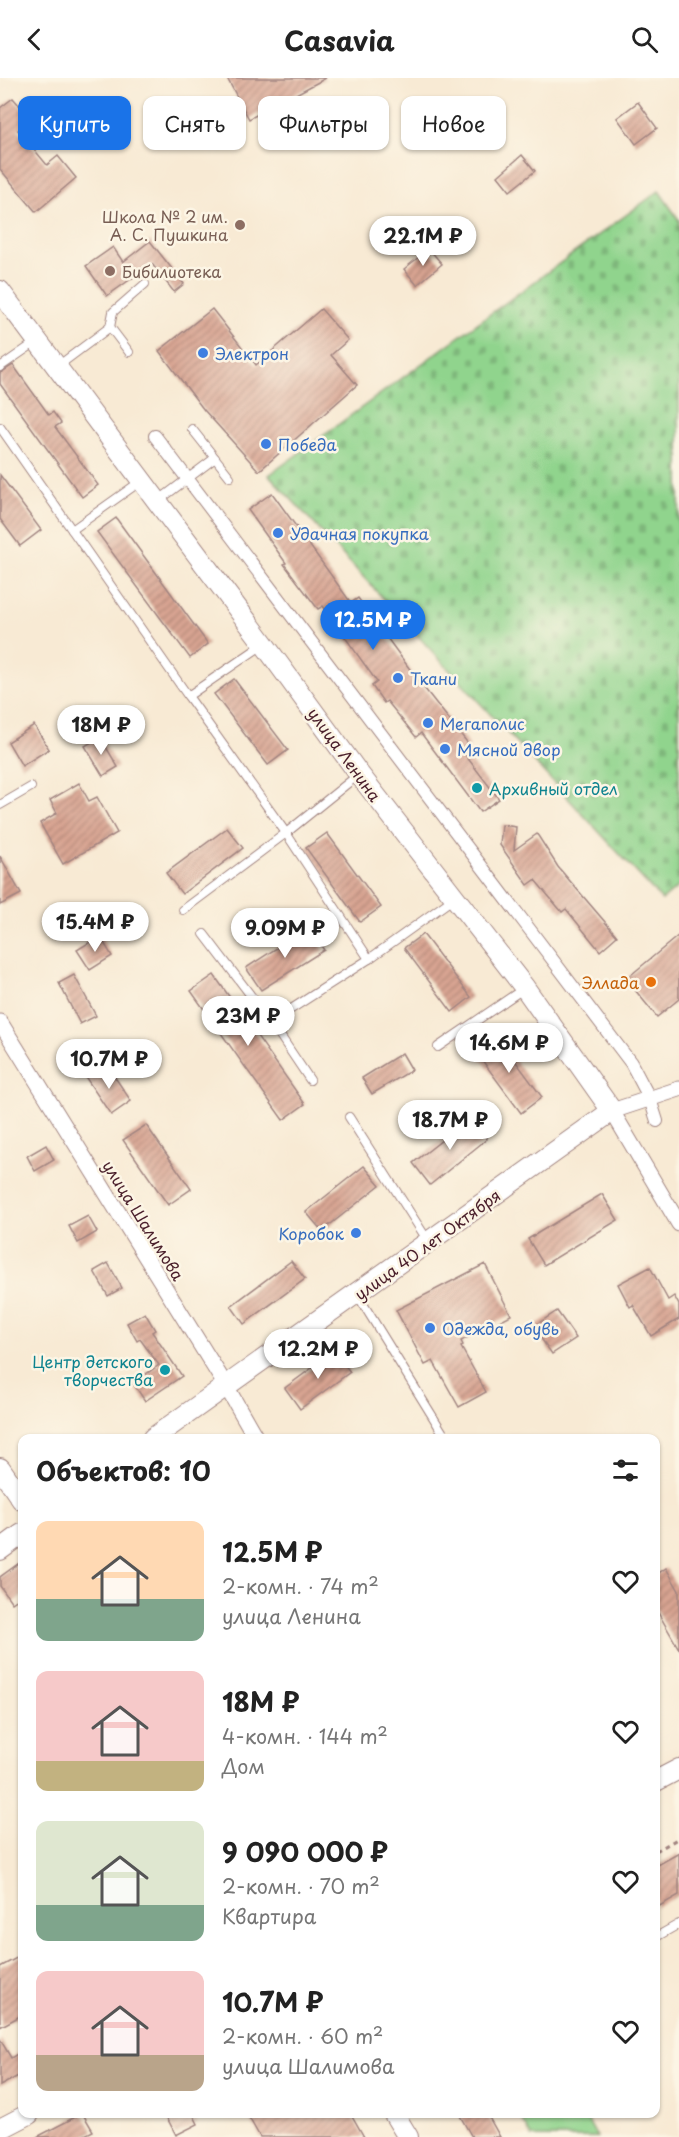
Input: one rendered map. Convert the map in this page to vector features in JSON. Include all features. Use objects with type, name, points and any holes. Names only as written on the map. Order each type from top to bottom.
[{"type":"street","name":"улица Ленина","points":[[0,291],[359,774],[525,988],[612,1111],[679,1224]]},
{"type":"street","points":[[155,436],[631,1063],[650,1099],[657,1121]]},
{"type":"street","name":"улица Шалимова","points":[[0,1022],[254,1434]]},
{"type":"street","points":[[612,1111],[679,1089]]},
{"type":"street","name":"улица 40 лет Октября","points":[[159,1434],[612,1111]]},
{"type":"street","points":[[0,1468],[18,1494]]},
{"type":"street","points":[[0,1550],[18,1537]]},
{"type":"street","points":[[660,1779],[679,1769]]},
{"type":"street","points":[[0,2130],[22,2118]]},
{"type":"street","points":[[396,2118],[408,2137]]},
{"type":"lane","points":[[57,367],[110,327],[113,312],[145,284]]},
{"type":"lane","points":[[110,327],[129,352]]},
{"type":"lane","points":[[0,367],[37,341]]},
{"type":"lane","points":[[0,428],[286,833],[369,959]]},
{"type":"lane","points":[[192,429],[230,477]]},
{"type":"lane","points":[[157,502],[215,458]]},
{"type":"lane","points":[[72,530],[141,481]]},
{"type":"lane","points":[[188,696],[264,644]]},
{"type":"lane","points":[[183,910],[286,833],[359,774]]},
{"type":"lane","points":[[0,805],[31,787]]},
{"type":"lane","points":[[271,1022],[369,959],[454,898]]},
{"type":"lane","points":[[204,934],[271,1022],[310,1080]]},
{"type":"lane","points":[[438,1047],[525,988]]},
{"type":"lane","points":[[349,1117],[429,1242]]},
{"type":"lane","points":[[357,1294],[444,1434]]},
{"type":"lane","points":[[660,1935],[679,1924]]},
{"type":"path","points":[[660,1849],[679,1838]]},
{"type":"green space","points":[[659,191],[679,220],[679,886],[662,900],[269,475]]},
{"type":"green space","points":[[521,2118],[586,2118],[597,2137],[532,2137]]},
{"type":"building","points":[[227,78],[326,78],[292,96],[258,96],[258,114],[249,119],[246,113],[246,96],[237,96]]},
{"type":"building","points":[[13,98],[18,104],[18,150],[35,150],[47,165],[58,156],[76,178],[36,212],[0,169],[0,108]]},
{"type":"building","points":[[638,102],[657,128],[636,144],[617,118]]},
{"type":"building","points":[[522,155],[535,171],[510,191],[498,176]]},
{"type":"building","points":[[150,241],[184,284],[174,292],[152,264],[107,296],[86,266],[113,247],[123,262]]},
{"type":"building","points":[[429,249],[442,264],[417,285],[404,269]]},
{"type":"building","points":[[212,309],[256,365],[321,309],[348,340],[331,355],[357,385],[259,471],[204,410],[159,351]]},
{"type":"building","points":[[13,365],[49,415],[53,412],[61,423],[55,427],[98,485],[82,497],[0,384],[0,373]]},
{"type":"building","points":[[0,475],[41,530],[20,546],[0,519]]},
{"type":"building","points":[[272,493],[351,603],[358,598],[417,679],[470,746],[463,752],[499,799],[480,812],[421,733],[416,737],[387,701],[384,703],[372,686],[377,682],[323,606],[318,609],[284,564],[286,563],[248,510]]},
{"type":"building","points":[[116,518],[208,644],[190,658],[97,532]]},
{"type":"building","points":[[234,679],[288,750],[268,765],[214,694]]},
{"type":"building","points":[[34,725],[49,749],[22,766],[8,742]]},
{"type":"building","points":[[100,737],[118,767],[103,776],[85,746]]},
{"type":"building","points":[[79,783],[89,801],[97,797],[117,833],[63,864],[40,823],[57,813],[50,800]]},
{"type":"building","points":[[502,825],[516,827],[514,850],[537,834],[558,867],[617,936],[600,951],[566,909],[562,912],[535,880],[528,885],[500,845]]},
{"type":"building","points":[[227,828],[243,848],[182,894],[166,873]]},
{"type":"building","points":[[327,833],[381,907],[360,922],[306,848]]},
{"type":"building","points":[[0,856],[21,894],[0,905]]},
{"type":"building","points":[[309,927],[324,950],[261,990],[246,968]]},
{"type":"building","points":[[423,934],[471,997],[452,1012],[404,948]]},
{"type":"building","points":[[679,935],[679,999],[657,1017],[626,979]]},
{"type":"building","points":[[100,936],[112,956],[90,970],[77,950]]},
{"type":"building","points":[[74,975],[96,1016],[80,1024],[59,983]]},
{"type":"building","points":[[214,975],[305,1104],[283,1120],[191,991]]},
{"type":"building","points":[[497,1036],[542,1097],[521,1113],[476,1052]]},
{"type":"building","points":[[402,1053],[412,1070],[372,1094],[362,1078]]},
{"type":"building","points":[[106,1064],[131,1101],[111,1115],[86,1078]]},
{"type":"building","points":[[470,1118],[487,1139],[430,1185],[413,1163]]},
{"type":"building","points":[[146,1125],[191,1189],[168,1205],[123,1140]]},
{"type":"building","points":[[46,1145],[54,1160],[35,1171],[27,1156]]},
{"type":"building","points":[[364,1166],[380,1185],[322,1231],[306,1212]]},
{"type":"building","points":[[602,1194],[618,1220],[544,1265],[528,1239]]},
{"type":"building","points":[[88,1216],[97,1232],[78,1243],[69,1226]]},
{"type":"building","points":[[291,1261],[305,1279],[244,1324],[231,1306]]},
{"type":"building","points":[[108,1263],[122,1288],[108,1296],[94,1271]]},
{"type":"building","points":[[485,1264],[511,1315],[461,1341],[463,1345],[461,1347],[486,1392],[459,1407],[433,1361],[425,1365],[396,1310]]},
{"type":"building","points":[[650,1267],[668,1300],[674,1296],[679,1305],[679,1319],[651,1336],[633,1305],[630,1307],[618,1284]]},
{"type":"building","points":[[557,1311],[576,1338],[552,1354],[533,1327]]},
{"type":"building","name":"Центр детского творчества","points":[[145,1313],[155,1330],[152,1332],[182,1376],[145,1401],[133,1383],[159,1365],[140,1339],[137,1341],[127,1323]]},
{"type":"building","points":[[335,1351],[350,1372],[300,1409],[285,1388]]},
{"type":"building","points":[[18,1564],[18,1599],[12,1603],[0,1586],[0,1577]]},
{"type":"building","points":[[666,1568],[679,1591],[679,1649],[660,1616],[660,1572]]},
{"type":"building","points":[[679,1853],[679,1895],[660,1906],[660,1864]]},
{"type":"building","points":[[18,1957],[18,2017],[0,2027],[0,1967]]},
{"type":"building","points":[[0,2039],[11,2058],[18,2054],[18,2076],[0,2086]]},
{"type":"building","points":[[73,2118],[85,2118],[93,2131],[81,2137],[37,2137]]},
{"type":"building","points":[[167,2118],[195,2118],[198,2124],[176,2135]]},
{"type":"building","points":[[249,2118],[353,2118],[364,2137],[260,2137]]},
{"type":"building","points":[[461,2118],[489,2118],[500,2137],[472,2137]]},
{"type":"place","name":"Школа № 2 им. А. С. Пушкина","points":[[240,225]]},
{"type":"place","name":"Бибилиотека","points":[[110,271]]},
{"type":"place","name":"Электрон","points":[[203,353]]},
{"type":"place","name":"Победа","points":[[266,444]]},
{"type":"place","name":"Удачная покупка","points":[[278,533]]},
{"type":"place","name":"Ткани","points":[[398,678]]},
{"type":"place","name":"Мегаполис","points":[[428,723]]},
{"type":"place","name":"Мясной двор","points":[[445,749]]},
{"type":"place","name":"Архивный отдел","points":[[477,788]]},
{"type":"place","name":"Эллада","points":[[651,982]]},
{"type":"place","name":"Коробок","points":[[356,1233]]},
{"type":"place","name":"Одежда, обувь","points":[[430,1328]]},
{"type":"place","name":"Центр детского творчества","points":[[165,1370]]}]
